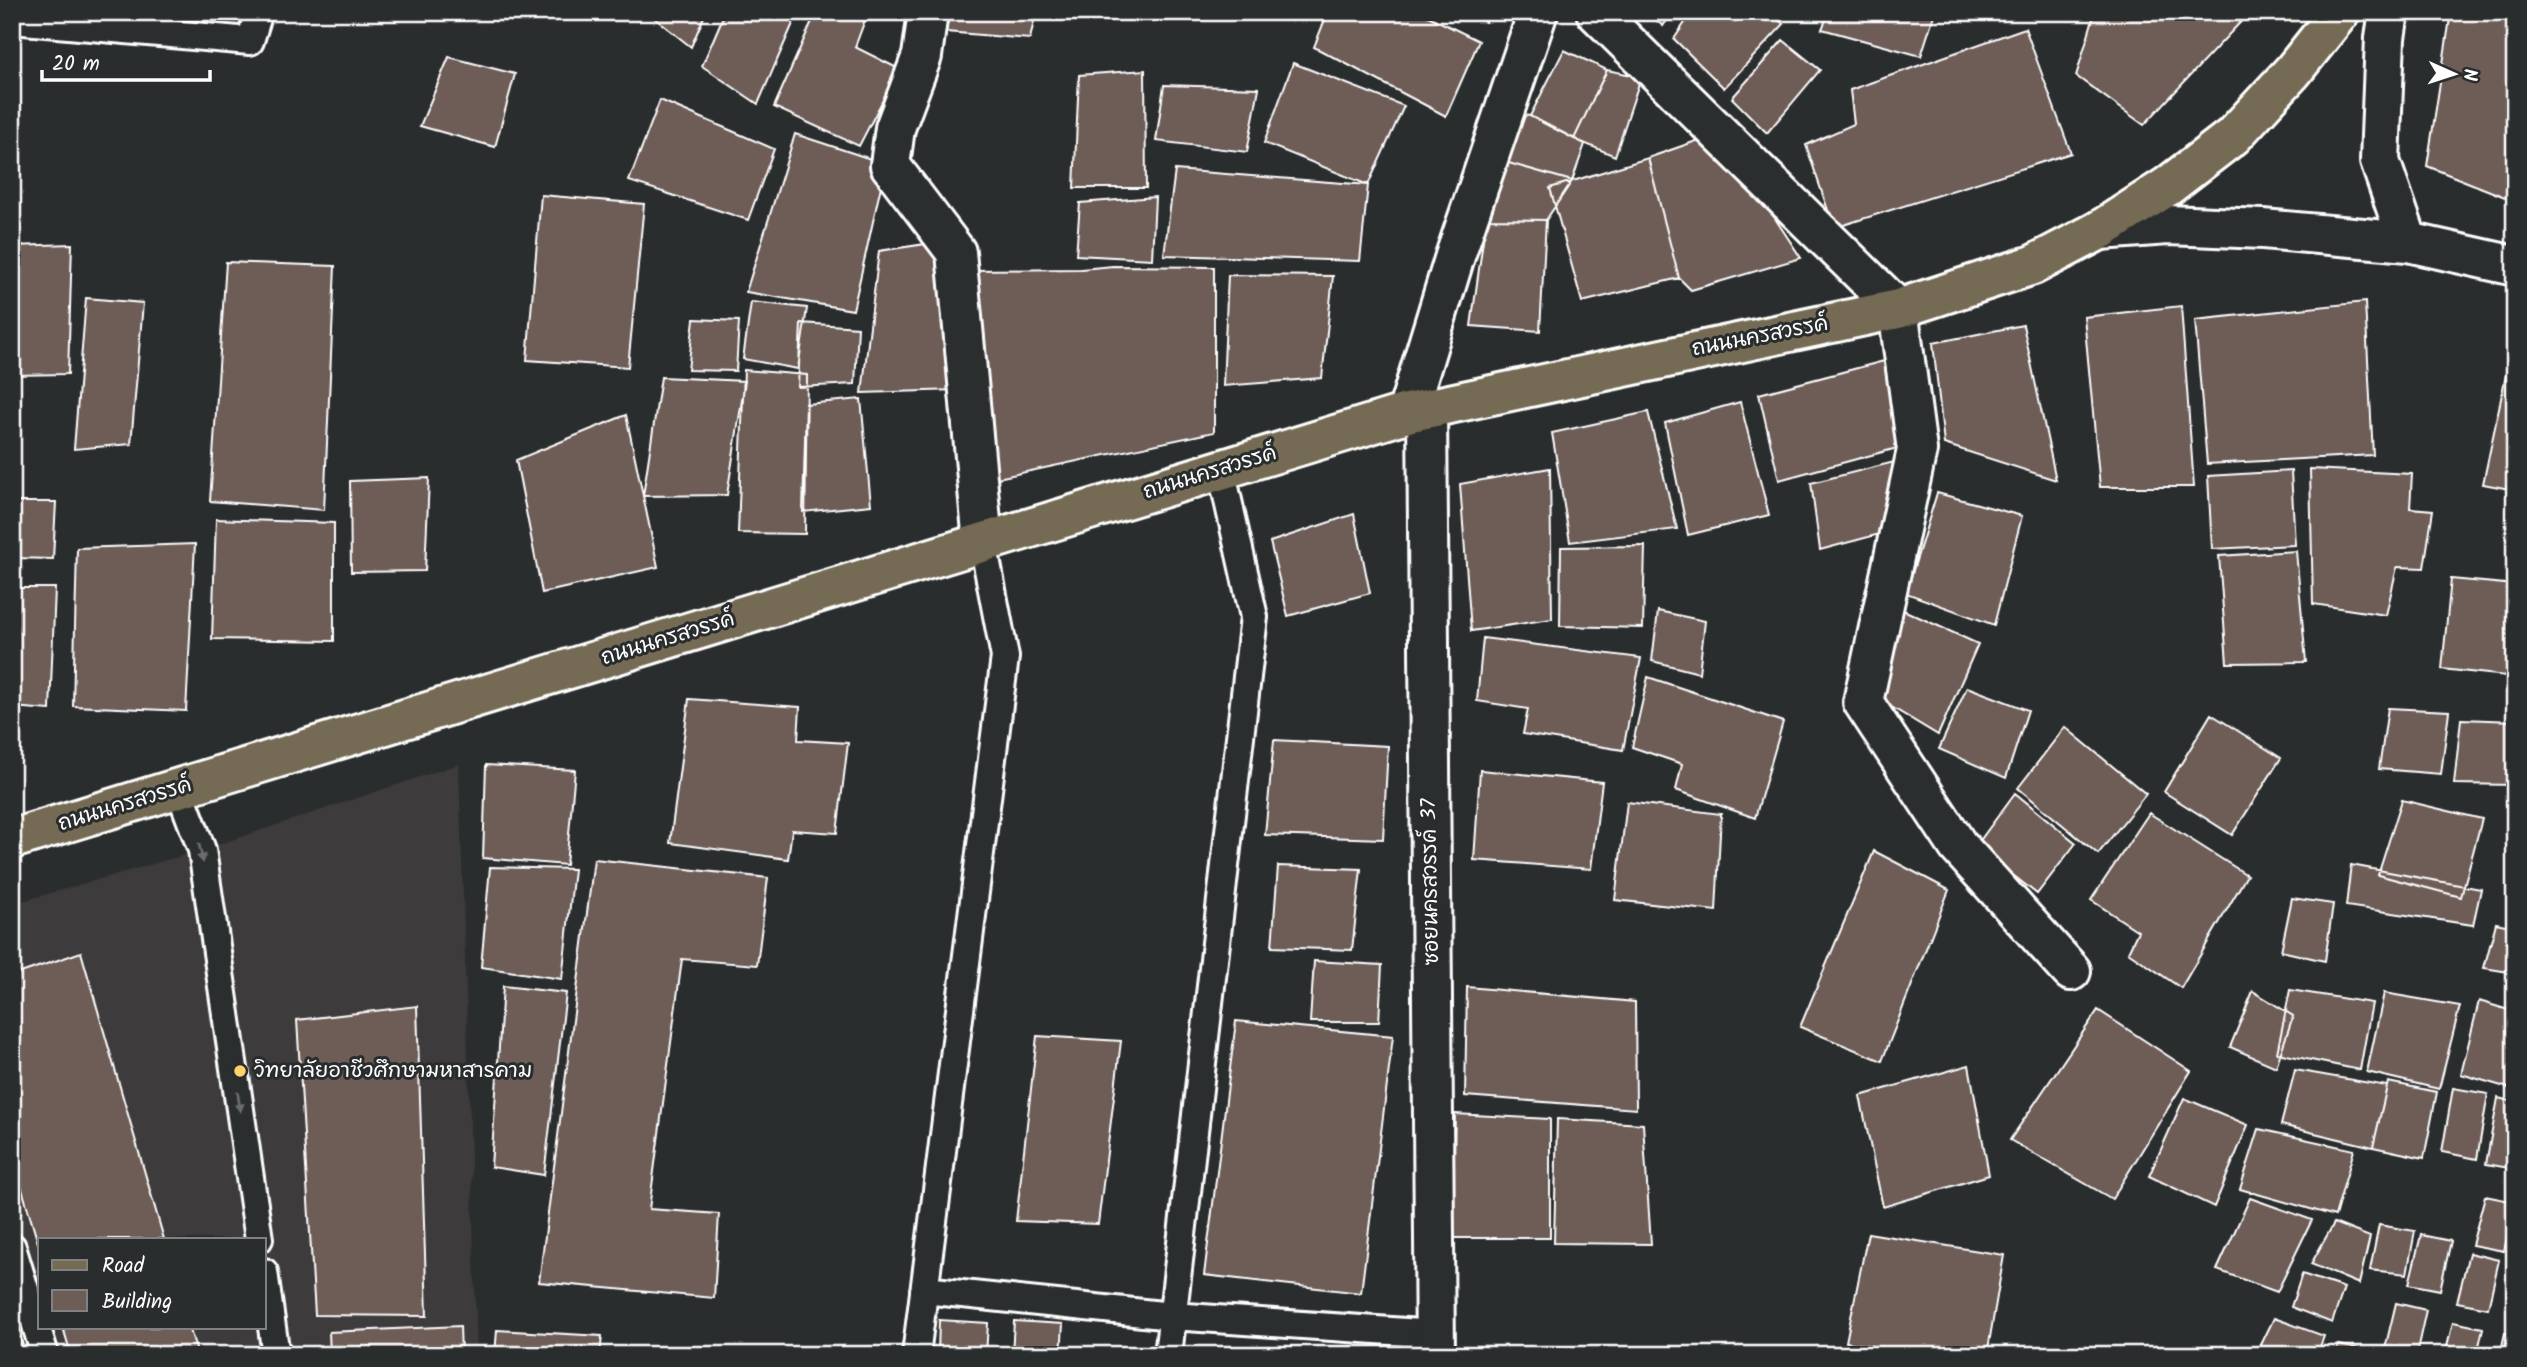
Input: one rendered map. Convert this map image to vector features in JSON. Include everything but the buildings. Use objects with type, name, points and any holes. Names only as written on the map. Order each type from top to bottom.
[{"type":"main road","name":"ถนนนครสวรรค์","points":[[12,839],[1417,411],[1898,309],[2033,265],[2100,230],[2168,186],[2233,136],[2293,71],[2340,12]]},
{"type":"street","points":[[928,12],[922,56],[895,128],[890,166],[956,252],[983,543]]},
{"type":"street","name":"ซอยนครสวรรค์ 37","points":[[1435,1344],[1417,411],[1455,256],[1538,12]]},
{"type":"street","points":[[1596,12],[1898,309],[1917,450],[1863,702],[1958,846],[2071,971]]},
{"type":"street","points":[[2389,12],[2385,38],[2380,161],[2408,242]]},
{"type":"street","points":[[2100,230],[2168,225],[2263,229],[2408,242],[2515,266]]},
{"type":"lane","points":[[12,20],[250,41],[259,12]]},
{"type":"lane","points":[[1168,1355],[1254,617],[1221,469]]},
{"type":"lane","points":[[916,1355],[1005,657],[983,543]]},
{"type":"lane","points":[[179,789],[202,850],[259,1238]]},
{"type":"lane","points":[[12,1247],[45,1355]]},
{"type":"lane","points":[[266,1286],[276,1355]]},
{"type":"lane","points":[[924,1290],[1435,1344]]},
{"type":"shaded area","name":"วิทยาลัยอาชีวศึกษามหาสารคาม","points":[[459,764],[477,1355],[12,1355],[12,904],[202,850]]},
{"type":"place","name":"วิทยาลัยอาชีวศึกษามหาสารคาม","points":[[240,1071]]}]
